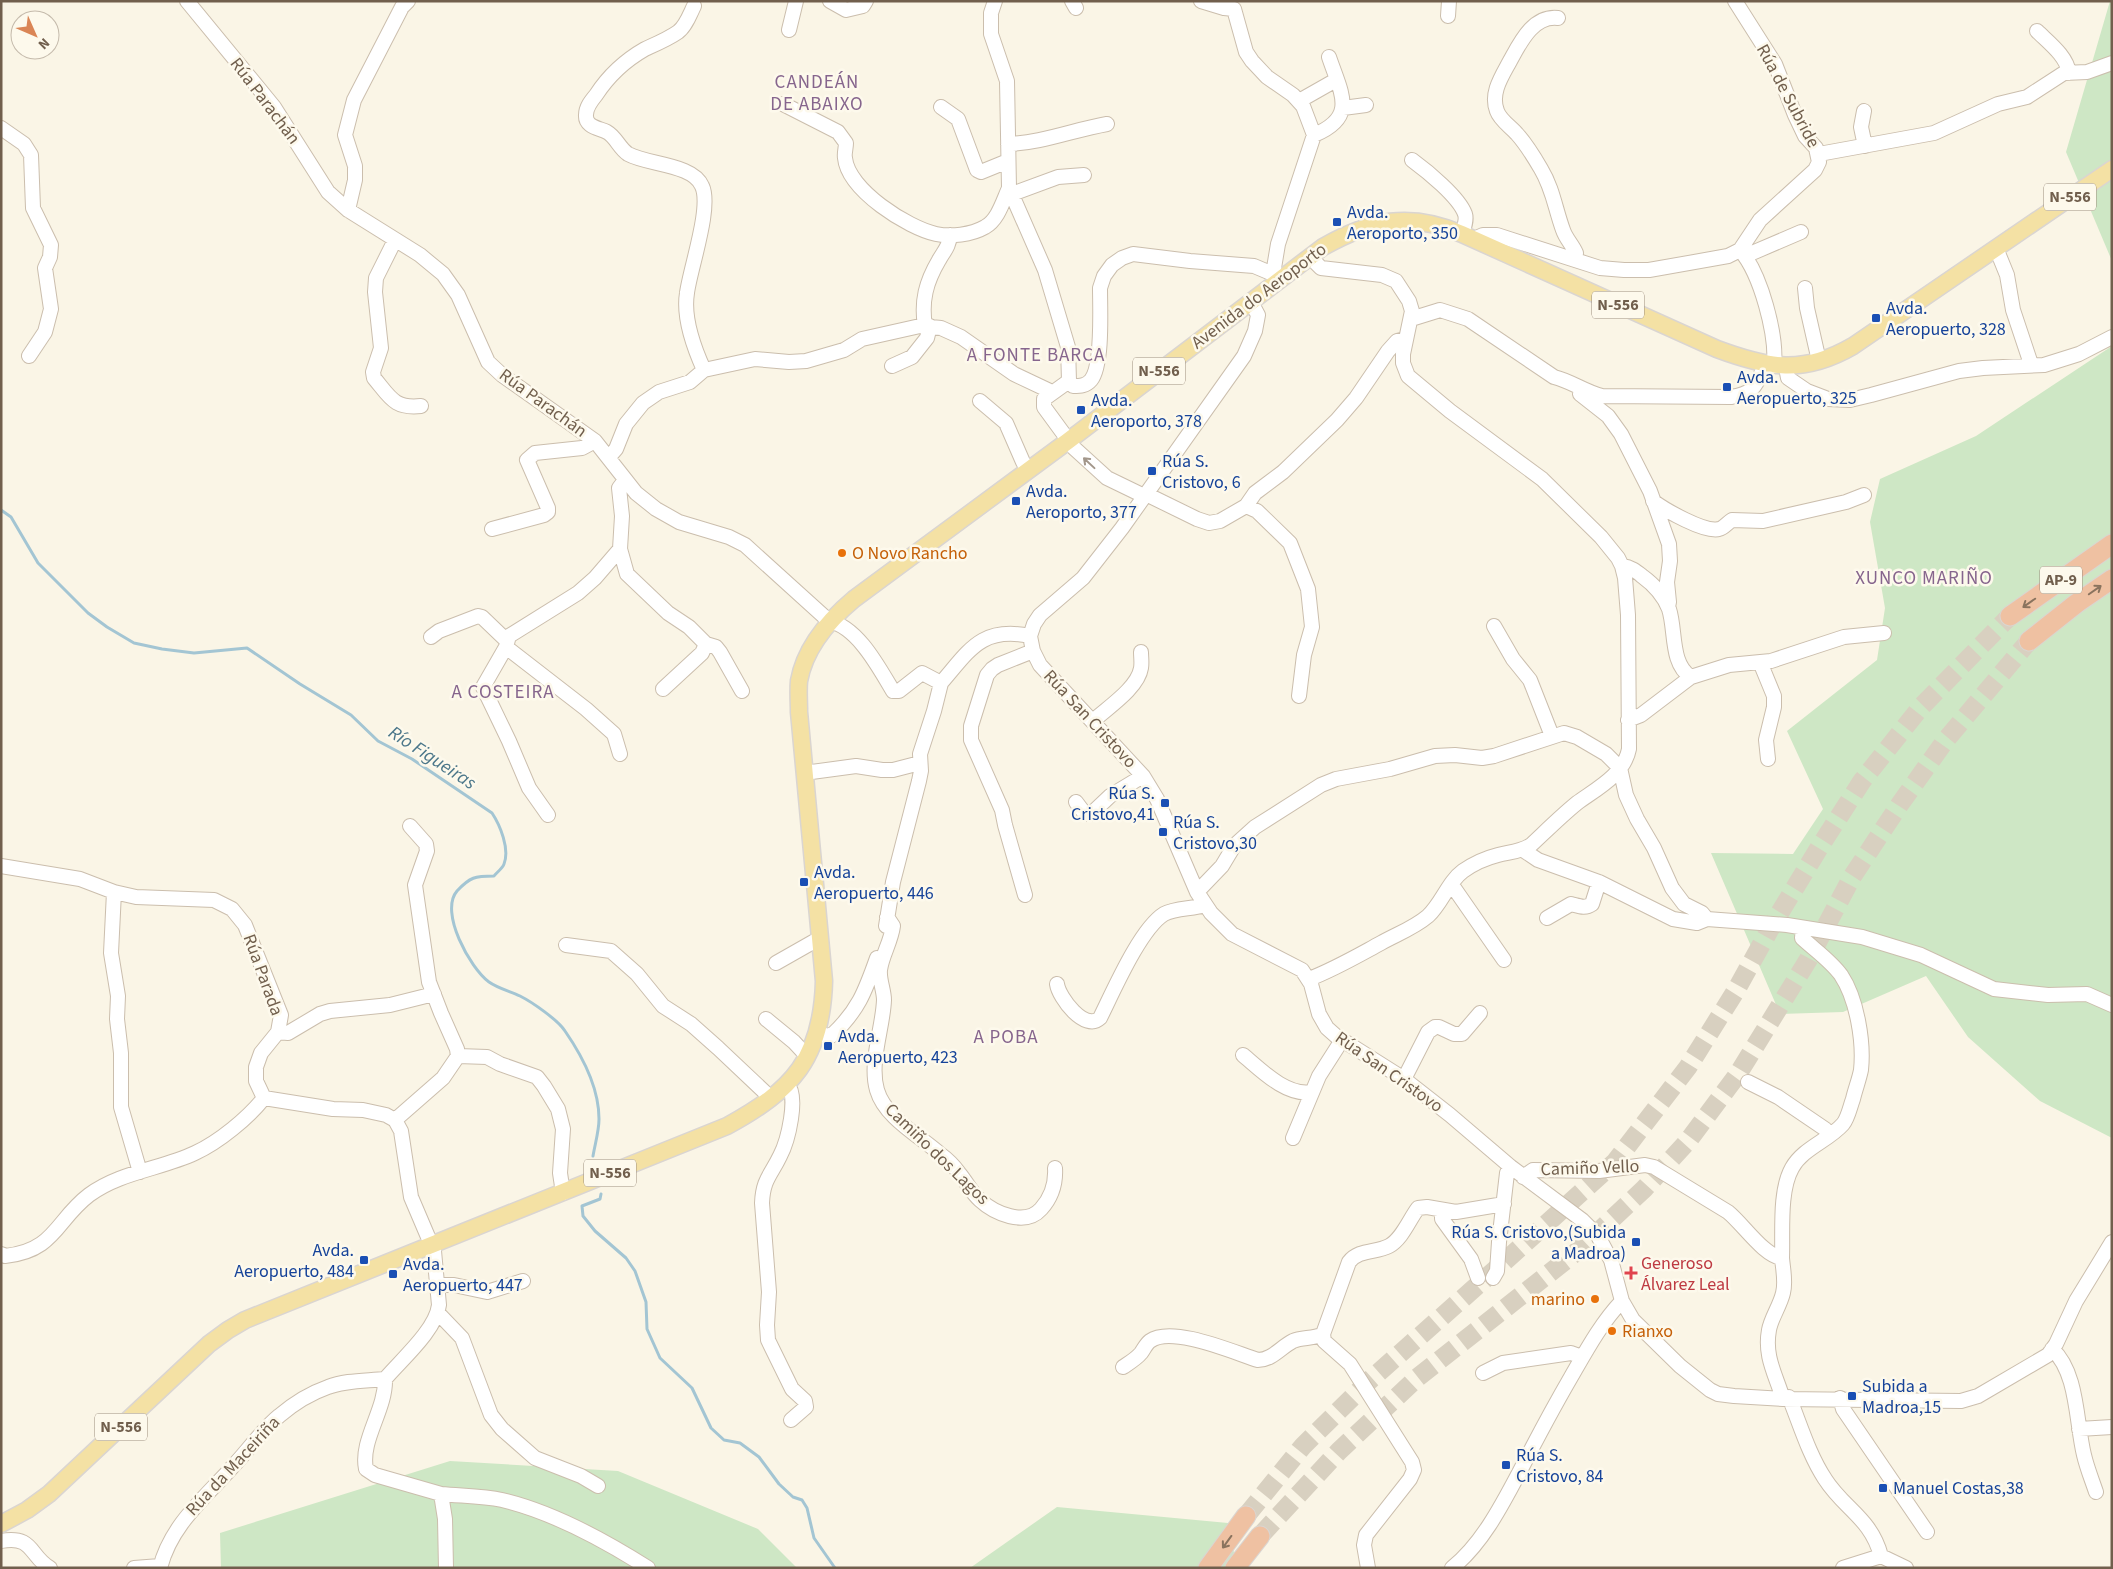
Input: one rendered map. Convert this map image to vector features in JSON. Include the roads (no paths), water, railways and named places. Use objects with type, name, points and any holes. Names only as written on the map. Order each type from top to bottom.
[{"type":"highway","name":"AP-9","points":[[2010,616],[2112,544]]},
{"type":"highway","name":"AP-9","points":[[2030,641],[2112,578]]},
{"type":"highway","points":[[1208,1568],[1246,1516]]},
{"type":"highway","points":[[1235,1568],[1260,1536]]},
{"type":"main road","name":"Avenida do Aeroporto","points":[[1,1524],[27,1510],[49,1494],[208,1344],[245,1320],[727,1126],[758,1109],[787,1084],[807,1056],[817,1034],[824,996],[799,712],[799,683],[811,650],[830,621],[854,599],[1068,441],[1250,302],[1276,277],[1349,233],[1385,222],[1432,223],[1468,236],[1717,349],[1775,366],[1819,361],[1843,352],[1866,338],[2112,169]]},
{"type":"street","name":"Rúa Parachán","points":[[187,1],[274,107],[328,192],[348,210],[420,255],[443,274],[458,295],[488,362],[502,375],[595,441],[636,493],[667,516],[679,522],[729,537],[745,545],[830,621],[840,623],[857,638],[878,665],[893,691],[899,691],[922,673],[941,683]]},
{"type":"street","points":[[348,210],[355,180],[355,166],[345,136],[354,100],[402,7],[408,1]]},
{"type":"street","points":[[790,30],[796,1]]},
{"type":"street","points":[[830,1],[846,10],[863,6],[866,1]]},
{"type":"street","points":[[995,1],[991,13],[991,34],[1004,66],[1007,81],[1010,191],[1045,270],[1068,347],[1069,381],[1073,386],[1084,385],[1091,380],[1098,366],[1100,288],[1104,276],[1112,265],[1122,258],[1133,254],[1254,266],[1276,277],[1278,244],[1314,135],[1310,122],[1299,101],[1252,61],[1246,52],[1238,5],[1224,8],[1201,1]]},
{"type":"street","points":[[1448,16],[1449,1]]},
{"type":"street","name":"Rúa de Subride","points":[[1735,1],[1775,64],[1805,136],[1819,154],[1819,162],[1815,170],[1760,220],[1743,253]]},
{"type":"street","points":[[694,6],[679,31],[636,55],[608,77],[587,107],[586,121],[591,126],[607,132],[629,154],[687,172],[695,176],[702,186],[705,196],[701,228],[686,295],[689,329],[704,370]]},
{"type":"street","points":[[1558,18],[1550,17],[1527,32],[1520,41],[1499,80],[1495,102],[1497,112],[1518,135],[1549,184],[1554,195],[1566,240],[1576,253],[1575,260]]},
{"type":"street","points":[[2037,31],[2054,47],[2067,65],[2069,73]]},
{"type":"street","points":[[1314,135],[1329,129],[1337,123],[1342,115],[1343,108],[1329,57]]},
{"type":"street","points":[[1819,154],[1934,133],[1998,104],[2028,97],[2057,76],[2087,72],[2112,63]]},
{"type":"street","points":[[1299,101],[1336,80]]},
{"type":"street","points":[[783,104],[838,132],[846,143],[845,160],[855,181],[869,197],[888,211],[924,230],[950,235],[966,234],[986,226],[995,217],[1010,191],[1058,177],[1084,175]]},
{"type":"street","points":[[1343,108],[1366,105]]},
{"type":"street","points":[[941,107],[958,119],[977,170],[981,172],[1008,161]]},
{"type":"street","points":[[1864,111],[1861,127],[1865,146]]},
{"type":"street","points":[[1008,144],[1042,140],[1078,129],[1107,124]]},
{"type":"street","points":[[1,128],[24,144],[31,155],[33,208],[51,245],[50,257],[45,268],[51,310],[45,332],[29,356]]},
{"type":"street","points":[[1412,160],[1435,178],[1465,214],[1468,236],[1497,235],[1600,268],[1649,270],[1728,256],[1743,253],[1802,232]]},
{"type":"street","points":[[892,366],[912,357],[926,338],[928,326],[923,312],[925,287],[949,245],[950,235]]},
{"type":"street","points":[[395,240],[376,278],[375,292],[381,348],[373,372],[374,378],[396,404],[408,408],[421,406]]},
{"type":"street","points":[[1996,248],[2007,275],[2013,310],[2031,364]]},
{"type":"street","points":[[1554,377],[1602,396],[1731,398],[1745,395],[1775,366],[1775,357],[1770,320],[1758,284],[1743,253]]},
{"type":"street","points":[[1310,257],[1321,268],[1382,276],[1396,282],[1410,301],[1411,319],[1405,339],[1403,363],[1408,376],[1450,411],[1542,479],[1601,536],[1622,566],[1628,615],[1629,749],[1628,758],[1598,790],[1578,803],[1523,850],[1484,859],[1461,872],[1437,907],[1411,928],[1354,959],[1310,979]]},
{"type":"street","points":[[1805,288],[1809,317],[1819,361]]},
{"type":"street","points":[[817,1034],[831,1036],[860,1002],[885,935],[893,882],[919,781],[920,754],[941,683],[960,657],[986,638],[1016,633],[1030,636],[1040,615],[1083,578],[1244,356],[1255,330],[1258,315],[1250,302]]},
{"type":"street","points":[[1411,319],[1440,310],[1468,319],[1594,403],[1608,416],[1621,434],[1653,501],[1668,544],[1670,561],[1668,607],[1678,659],[1684,673],[1691,676]]},
{"type":"street","points":[[609,457],[616,449],[626,424],[642,403],[659,392],[690,382],[704,370],[755,359],[789,362],[806,361],[844,350],[862,339],[928,326],[942,328],[961,337],[1014,374],[1052,392]]},
{"type":"street","points":[[1775,366],[1788,378],[1807,390],[1828,399],[1850,400],[1871,396],[1959,371],[2031,364],[2044,365],[2102,344],[2112,337]]},
{"type":"street","points":[[1069,381],[1062,388],[1052,392],[1044,399],[1044,406],[1068,441],[1092,466],[1107,478],[1198,519],[1209,522],[1220,520],[1246,506],[1256,493],[1283,472],[1337,420],[1356,398],[1388,351],[1397,341],[1405,339]]},
{"type":"street","points":[[980,401],[1006,423],[1023,462],[1029,470]]},
{"type":"street","points":[[492,529],[544,516],[548,512],[548,508],[531,473],[527,460],[529,456],[535,453],[582,448],[595,441]]},
{"type":"street","points":[[625,480],[619,488],[622,516],[620,549],[627,574],[668,613],[689,627],[706,644],[716,647],[742,691]]},
{"type":"street","points":[[1653,501],[1701,527],[1712,530],[1723,527],[1732,520],[1763,521],[1846,502],[1864,495]]},
{"type":"street","points":[[1246,506],[1257,511],[1290,543],[1308,589],[1312,627],[1304,655],[1299,696]]},
{"type":"street","points":[[548,815],[528,788],[509,741],[482,687],[509,636],[582,589],[595,578],[620,549]]},
{"type":"street","points":[[1622,566],[1630,567],[1647,579],[1658,591],[1668,607]]},
{"type":"street","points":[[432,638],[439,631],[478,616],[482,617],[506,644],[614,734],[620,754]]},
{"type":"street","points":[[1494,626],[1513,659],[1530,680],[1552,736]]},
{"type":"street","points":[[1628,720],[1641,715],[1691,676],[1729,665],[1771,662],[1844,637],[1884,633]]},
{"type":"street","name":"Rúa San Cristovo","points":[[1030,636],[1033,651],[1040,665],[1143,776],[1154,794],[1197,892],[1217,920],[1232,934],[1302,970],[1310,979],[1319,1014],[1328,1028],[1342,1040],[1404,1079],[1511,1168],[1568,1209],[1598,1236],[1611,1260],[1622,1301],[1633,1320],[1656,1343],[1710,1390],[1718,1394],[1734,1396],[1961,1401],[1978,1396],[2048,1356],[2052,1349]]},
{"type":"street","points":[[663,689],[702,653],[706,644]]},
{"type":"street","points":[[1025,895],[1002,810],[973,747],[970,733],[987,676],[992,669],[1033,651]]},
{"type":"street","points":[[1093,721],[1131,688],[1141,668],[1141,652]]},
{"type":"street","points":[[1760,662],[1774,696],[1774,707],[1766,740],[1768,760]]},
{"type":"street","points":[[1197,892],[1222,866],[1234,846],[1255,827],[1321,785],[1336,779],[1390,769],[1435,756],[1455,755],[1482,758],[1494,756],[1552,736],[1570,734],[1606,754],[1620,768],[1626,795],[1654,848],[1672,888],[1684,904],[1702,913],[1708,919]]},
{"type":"street","points":[[804,773],[856,766],[893,770],[920,764]]},
{"type":"street","points":[[1076,802],[1085,814],[1091,814],[1110,796],[1143,776]]},
{"type":"street","points":[[395,1120],[432,1090],[448,1072],[458,1056],[458,1049],[429,982],[415,885],[427,851],[426,844],[410,826]]},
{"type":"street","points":[[1523,850],[1538,860],[1599,882],[1673,919],[1697,923],[1708,919],[1862,936],[1922,955],[1994,989],[2048,995],[2087,994],[2112,1005]]},
{"type":"street","name":"Rúa Parada","points":[[1,866],[80,879],[114,892],[136,897],[214,900],[232,909],[245,925],[281,1015],[278,1032],[261,1053],[256,1067],[256,1081],[264,1098]]},
{"type":"street","points":[[1547,918],[1571,904],[1585,908],[1592,904],[1599,882]]},
{"type":"street","points":[[1452,885],[1504,960]]},
{"type":"street","points":[[114,892],[111,953],[118,996],[117,1019],[121,1053],[121,1107],[140,1172]]},
{"type":"street","points":[[1057,984],[1062,998],[1079,1016],[1090,1023],[1094,1023],[1100,1018],[1145,934],[1156,920],[1170,912],[1205,905]]},
{"type":"street","name":"Camiño dos Lagos","points":[[887,917],[893,926],[891,940],[881,968],[880,977],[884,998],[878,1038],[875,1080],[877,1092],[886,1106],[895,1116],[941,1154],[958,1171],[980,1200],[1012,1217],[1026,1218],[1037,1213],[1043,1207],[1048,1201],[1056,1178],[1055,1168]]},
{"type":"street","points":[[1803,928],[1802,938],[1840,975],[1856,1010],[1861,1052],[1860,1071],[1843,1124],[1805,1153],[1791,1169],[1786,1184],[1782,1258],[1783,1295],[1769,1329],[1768,1348],[1772,1371],[1818,1467],[1835,1492],[1871,1530],[1877,1539],[1881,1556]]},
{"type":"street","points":[[776,963],[820,938]]},
{"type":"street","points":[[566,945],[611,951],[637,974],[664,1006],[691,1024],[771,1098]]},
{"type":"street","points":[[278,1032],[288,1033],[320,1014],[330,1011],[390,1005],[434,994]]},
{"type":"street","points":[[1404,1079],[1431,1029],[1440,1026],[1454,1034],[1462,1034],[1480,1013]]},
{"type":"street","points":[[766,1019],[794,1042],[807,1056]]},
{"type":"street","points":[[1293,1138],[1318,1076],[1342,1040]]},
{"type":"street","points":[[1243,1055],[1267,1074],[1295,1092],[1302,1094],[1311,1092]]},
{"type":"street","points":[[458,1056],[487,1058],[537,1077],[544,1086],[558,1109],[563,1129],[560,1173],[563,1192]]},
{"type":"street","points":[[1748,1082],[1778,1097],[1825,1129],[1830,1135]]},
{"type":"street","points":[[787,1084],[791,1088],[793,1100],[791,1118],[781,1155],[767,1176],[763,1189],[762,1203],[768,1292],[768,1340],[792,1389],[805,1401],[806,1407],[791,1420]]},
{"type":"street","points":[[1,1254],[12,1256],[41,1245],[49,1239],[71,1212],[88,1196],[105,1185],[195,1153],[214,1142],[256,1109],[264,1098],[333,1109],[363,1110],[386,1115],[395,1120],[402,1131],[411,1197],[436,1261],[438,1313],[431,1326],[385,1379],[382,1407],[364,1460],[366,1469],[375,1475],[441,1494],[500,1500],[522,1505],[574,1527],[620,1550],[648,1568]]},
{"type":"street","name":"Camiño Vello","points":[[1523,1177],[1533,1170],[1599,1171],[1645,1165],[1654,1167],[1728,1212],[1775,1258],[1782,1258]]},
{"type":"street","points":[[1493,1278],[1498,1271],[1499,1242],[1507,1173],[1511,1168]]},
{"type":"street","points":[[1368,1568],[1364,1545],[1366,1536],[1410,1479],[1414,1470],[1412,1462],[1350,1364],[1324,1341],[1323,1334],[1352,1258],[1391,1245],[1418,1208],[1456,1212],[1504,1204]]},
{"type":"street","points":[[1442,1210],[1442,1219],[1471,1258],[1478,1278]]},
{"type":"street","points":[[2096,1492],[2084,1456],[2070,1377],[2058,1355],[2052,1349],[2076,1301],[2112,1242]]},
{"type":"street","points":[[438,1285],[487,1292],[523,1281]]},
{"type":"street","points":[[1459,1565],[1508,1493],[1582,1357],[1602,1326],[1622,1301]]},
{"type":"street","points":[[438,1313],[462,1338],[491,1415],[502,1429],[535,1458],[581,1476],[598,1486]]},
{"type":"street","points":[[1123,1367],[1136,1359],[1151,1340],[1160,1337],[1187,1338],[1258,1360],[1270,1357],[1296,1340],[1317,1337],[1323,1334]]},
{"type":"street","points":[[1483,1373],[1503,1363],[1571,1353],[1582,1357]]},
{"type":"street","name":"Rúa da Maceiriña","points":[[160,1567],[170,1540],[182,1521],[220,1482],[278,1416],[302,1400],[327,1387],[344,1382],[385,1379]]},
{"type":"street","points":[[1840,1398],[1843,1409],[1927,1532]]},
{"type":"street","points":[[2079,1429],[2112,1427]]},
{"type":"street","points":[[441,1494],[445,1519],[446,1568]]},
{"type":"street","points":[[1,1541],[20,1540],[30,1546],[43,1566]]},
{"type":"street","points":[[1843,1568],[1881,1556],[1906,1568]]},
{"type":"street","points":[[134,1568],[160,1567]]},
{"type":"waterway","name":"Río Figueiras","points":[[1,510],[11,517],[38,563],[88,613],[107,627],[134,643],[162,649],[194,653],[247,648],[300,684],[351,715],[378,741],[412,759],[492,813],[501,830],[505,844],[506,858],[504,864],[494,876],[473,878],[457,891],[452,900],[454,925],[466,953],[481,975],[489,982],[516,994],[538,1007],[562,1027],[572,1041],[589,1073],[596,1095],[599,1119],[593,1156]]},
{"type":"waterway","name":"Río Figueiras","points":[[601,1194],[600,1199],[582,1206],[583,1216],[595,1231],[626,1258],[635,1271],[646,1302],[647,1329],[660,1358],[692,1388],[711,1428],[724,1440],[740,1443],[759,1457],[779,1484],[793,1497],[802,1500],[807,1508],[814,1538],[835,1568]]},
{"type":"tunnel","points":[[1246,1516],[1303,1446],[1370,1380],[1615,1162],[1688,1067],[1735,992],[1770,929],[1819,848],[1862,781],[1920,708],[2010,616]]},
{"type":"tunnel","points":[[1260,1536],[1339,1451],[1417,1378],[1580,1249],[1644,1189],[1688,1141],[1738,1074],[1808,960],[1852,877],[1900,804],[1945,741],[2029,641]]},
{"type":"place","name":"Avda. Aeroporto, 350","points":[[1337,222]]},
{"type":"place","name":"Avda. Aeropuerto, 328","points":[[1876,318]]},
{"type":"place","name":"Avda. Aeropuerto, 325","points":[[1727,387]]},
{"type":"place","name":"Avda. Aeroporto, 378","points":[[1081,410]]},
{"type":"place","name":"Rúa S. Cristovo, 6","points":[[1152,471]]},
{"type":"place","name":"Avda. Aeroporto, 377","points":[[1016,501]]},
{"type":"place","name":"O Novo Rancho","points":[[842,553]]},
{"type":"place","name":"Rúa S. Cristovo,41","points":[[1165,803]]},
{"type":"place","name":"Rúa S. Cristovo,30","points":[[1163,832]]},
{"type":"place","name":"Avda. Aeropuerto, 446","points":[[804,882]]},
{"type":"place","name":"Avda. Aeropuerto, 423","points":[[828,1046]]},
{"type":"place","name":"Rúa S. Cristovo,(Subida a Madroa)","points":[[1636,1242]]},
{"type":"place","name":"Avda. Aeropuerto, 484","points":[[364,1260]]},
{"type":"place","name":"Generoso Álvarez Leal","points":[[1631,1273]]},
{"type":"place","name":"Avda. Aeropuerto, 447","points":[[393,1274]]},
{"type":"place","name":"marino","points":[[1595,1299]]},
{"type":"place","name":"Rianxo","points":[[1612,1331]]},
{"type":"place","name":"Subida a Madroa,15","points":[[1852,1396]]},
{"type":"place","name":"Rúa S. Cristovo, 84","points":[[1506,1465]]},
{"type":"place","name":"Manuel Costas,38","points":[[1883,1488]]},
{"type":"district","name":"CANDEÁN DE ABAIXO","points":[[817,93]]},
{"type":"district","name":"A FONTE BARCA","points":[[1036,355]]},
{"type":"district","name":"XUNCO MARIÑO","points":[[1924,578]]},
{"type":"district","name":"A COSTEIRA","points":[[503,692]]},
{"type":"district","name":"A POBA","points":[[1006,1037]]}]
